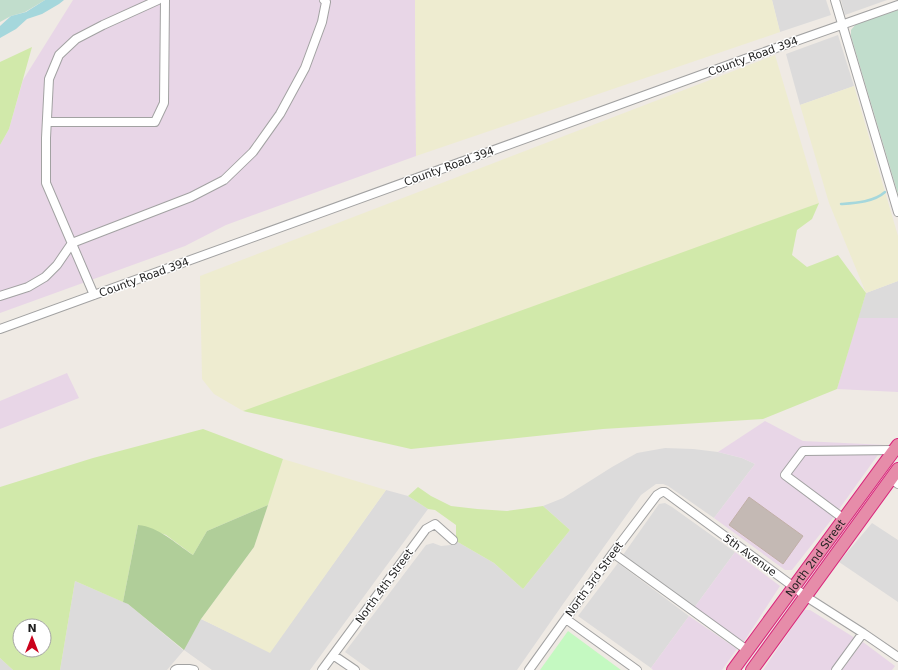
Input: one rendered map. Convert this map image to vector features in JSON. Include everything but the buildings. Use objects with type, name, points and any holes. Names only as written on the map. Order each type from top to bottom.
[{"type":"highway","name":"North 2nd Street","points":[[732,670],[896,447]]},
{"type":"highway","name":"North 2nd Street","points":[[752,670],[805,596],[896,477]]},
{"type":"street","points":[[94,295],[46,183],[49,78],[59,55],[76,39],[158,0]]},
{"type":"street","points":[[47,122],[155,122],[164,103],[165,0]]},
{"type":"street","points":[[0,296],[28,287],[45,277],[57,265],[72,243],[191,197],[224,180],[253,152],[280,114],[305,68],[322,22],[326,2],[325,0]]},
{"type":"street","points":[[835,0],[898,212]]},
{"type":"street","name":"County Road 394","points":[[0,330],[898,5]]},
{"type":"street","points":[[844,519],[785,475],[803,451],[896,447]]},
{"type":"street","name":"5th Avenue","points":[[662,492],[665,492],[805,596],[898,657]]},
{"type":"street","name":"North 3rd Street","points":[[529,670],[613,553],[657,495],[662,492]]},
{"type":"street","name":"North 4th Street","points":[[322,670],[426,529],[435,524],[453,540]]},
{"type":"street","points":[[613,553],[748,650]]},
{"type":"street","points":[[566,618],[637,670]]},
{"type":"street","points":[[836,670],[863,633]]},
{"type":"street","points":[[334,655],[355,670]]},
{"type":"street","points":[[175,670],[194,670]]},
{"type":"shaded area","points":[[73,0],[415,0],[416,156],[226,225],[185,246],[0,313],[0,145],[9,129],[23,80]]},
{"type":"shaded area","points":[[415,0],[772,0],[780,32],[416,156]]},
{"type":"shaded area","points":[[772,0],[826,0],[831,15],[780,32]]},
{"type":"shaded area","points":[[841,0],[887,0],[845,15]]},
{"type":"shaded area","points":[[838,35],[854,86],[800,105],[786,54]]},
{"type":"shaded area","points":[[775,55],[819,203],[263,407],[243,411],[214,394],[202,379],[200,276]]},
{"type":"shaded area","points":[[854,86],[898,236],[898,281],[866,293],[829,203],[800,105]]},
{"type":"shaded area","points":[[898,281],[898,318],[858,318],[866,293]]},
{"type":"shaded area","points":[[858,318],[898,318],[898,392],[837,389]]},
{"type":"shaded area","points":[[67,373],[79,398],[0,429],[0,401]]},
{"type":"shaded area","points":[[765,421],[803,441],[885,445],[832,519],[792,570],[785,570],[714,518],[755,464],[742,458],[718,452]]},
{"type":"shaded area","points":[[665,448],[718,452],[742,458],[755,464],[714,518],[663,484],[656,484],[641,495],[517,670],[370,670],[345,652],[426,545],[433,543],[441,546],[451,545],[456,541],[494,563],[523,589],[570,530],[543,506],[563,498],[637,453]]},
{"type":"shaded area","points":[[283,459],[386,490],[270,653],[201,619],[254,547]]},
{"type":"shaded area","points":[[386,490],[408,496],[428,509],[310,670],[212,670],[184,650],[167,670],[60,670],[75,581],[128,604],[183,650],[201,619],[270,652]]},
{"type":"shaded area","points":[[665,503],[735,552],[694,608],[623,555],[659,504]]},
{"type":"shaded area","points":[[872,523],[898,540],[898,602],[839,562]]},
{"type":"shaded area","points":[[735,552],[780,586],[743,643],[694,608]]},
{"type":"shaded area","points":[[618,563],[689,616],[651,668],[578,616]]},
{"type":"shaded area","points":[[804,610],[810,610],[855,638],[832,670],[763,670]]},
{"type":"shaded area","points":[[689,616],[737,649],[722,670],[653,670],[651,668]]},
{"type":"shaded area","points":[[863,642],[895,666],[892,670],[842,670]]},
{"type":"shaded area","points":[[0,658],[13,670],[0,670]]},
{"type":"green space","points":[[0,0],[45,0],[25,12],[11,16],[0,22]]},
{"type":"green space","points":[[898,10],[898,194],[851,36],[851,30],[856,24]]},
{"type":"green space","points":[[32,47],[9,129],[0,145],[0,62]]},
{"type":"green space","points":[[819,203],[812,219],[797,230],[792,255],[807,267],[838,255],[866,293],[837,389],[763,419],[603,429],[411,449],[243,411]]},
{"type":"green space","points":[[203,429],[283,459],[268,505],[207,531],[193,555],[166,535],[138,525],[123,602],[75,581],[60,670],[13,670],[0,658],[0,487],[93,458]]},
{"type":"green space","points":[[418,487],[431,496],[451,506],[507,511],[543,506],[570,530],[523,589],[494,563],[456,541],[456,525],[435,510],[428,509],[408,496]]},
{"type":"green space","points":[[268,505],[254,547],[201,619],[184,650],[128,604],[123,602],[138,525],[146,526],[160,532],[193,555],[207,531]]},
{"type":"green space","points":[[568,631],[621,670],[540,670]]},
{"type":"water","points":[[45,0],[64,0],[42,14],[27,19],[16,29],[0,38],[0,26],[11,16],[26,12]]},
{"type":"waterway","points":[[841,204],[870,200],[885,192]]}]
